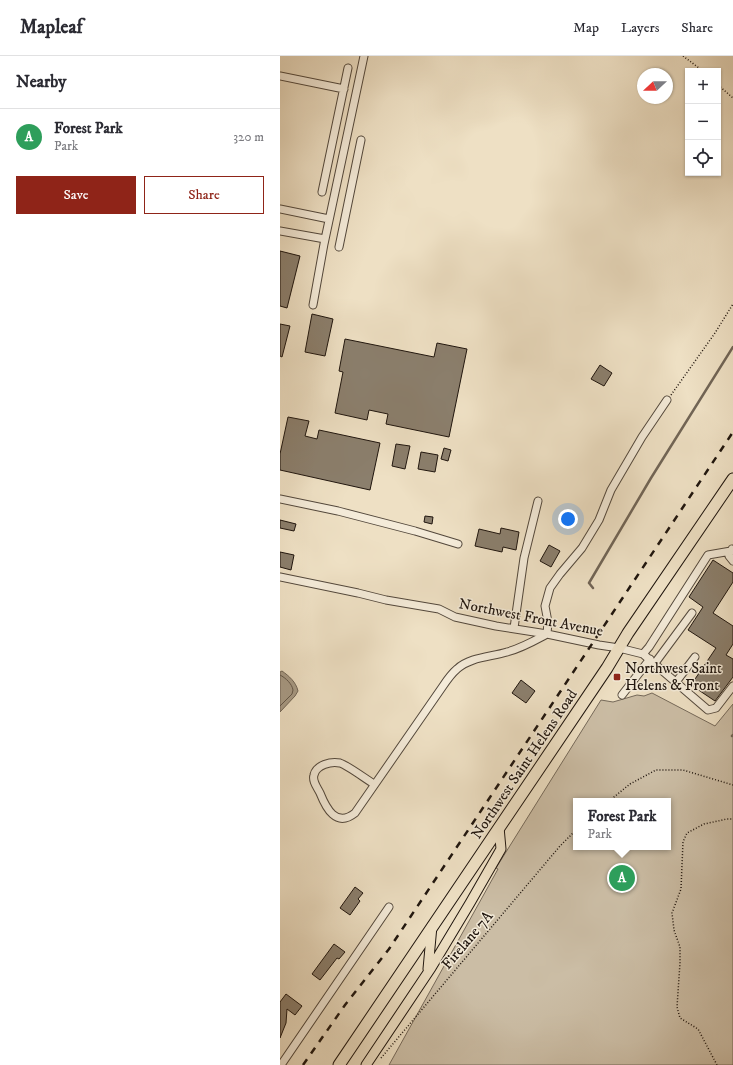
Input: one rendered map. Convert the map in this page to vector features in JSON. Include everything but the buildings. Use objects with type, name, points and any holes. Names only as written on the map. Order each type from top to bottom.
[{"type":"highway","name":"Northwest Saint Helens Road","points":[[339,1065],[628,633],[733,479]]},
{"type":"main road","points":[[366,1065],[428,972],[501,849],[499,827]]},
{"type":"main road","points":[[428,972],[432,926]]},
{"type":"lane","points":[[313,306],[329,219],[364,56]]},
{"type":"lane","points":[[322,192],[348,68]]},
{"type":"lane","points":[[280,76],[344,89]]},
{"type":"lane","points":[[339,247],[361,140]]},
{"type":"lane","points":[[280,209],[329,219]]},
{"type":"lane","points":[[280,231],[325,239]]},
{"type":"lane","points":[[374,784],[340,763],[328,763],[323,765],[316,770],[313,776],[329,811],[338,818],[350,816],[355,813],[457,668],[477,659],[507,652],[527,645],[547,634],[548,622],[545,606],[550,588],[585,542],[599,520],[611,490],[642,437],[667,400]]},
{"type":"lane","points":[[280,499],[338,511],[458,544]]},
{"type":"lane","points":[[514,628],[524,558],[538,501]]},
{"type":"lane","points":[[732,549],[729,556],[733,561]]},
{"type":"lane","points":[[732,549],[708,555],[643,654],[653,661],[708,710],[716,708],[733,686]]},
{"type":"lane","name":"Northwest Front Avenue","points":[[280,577],[386,600],[439,609],[454,617],[619,648],[643,654]]},
{"type":"lane","points":[[622,695],[653,661],[692,613]]},
{"type":"lane","points":[[676,682],[695,657]]},
{"type":"lane","points":[[281,1065],[389,908]]},
{"type":"path","points":[[683,56],[700,68]]},
{"type":"path","points":[[721,88],[733,98]]},
{"type":"path","points":[[667,400],[715,333],[733,304]]},
{"type":"path","points":[[613,798],[630,784],[656,770],[683,770],[733,785]]},
{"type":"path","points":[[717,1065],[698,1029],[680,1018],[677,1007],[680,947],[674,930],[672,913],[681,889],[683,842],[687,833],[704,824],[733,819]]},
{"type":"path","name":"Firelane 7A","points":[[378,1062],[560,846],[573,833]]},
{"type":"shaded area","points":[[652,693],[715,726],[733,704],[733,1065],[389,1065],[498,869],[496,868],[601,700],[613,702],[637,695],[644,696]]},
{"type":"water","points":[[282,671],[294,682],[298,691],[280,712],[280,672]]},
{"type":"waterway","points":[[593,588],[589,583],[651,478],[733,347]]},
{"type":"railway","points":[[303,1065],[345,1005],[389,949],[733,432]]},
{"type":"place","name":"Northwest Saint Helens & Front","points":[[617,677]]},
{"type":"place","name":"Forest Park","points":[[622,878]]}]
